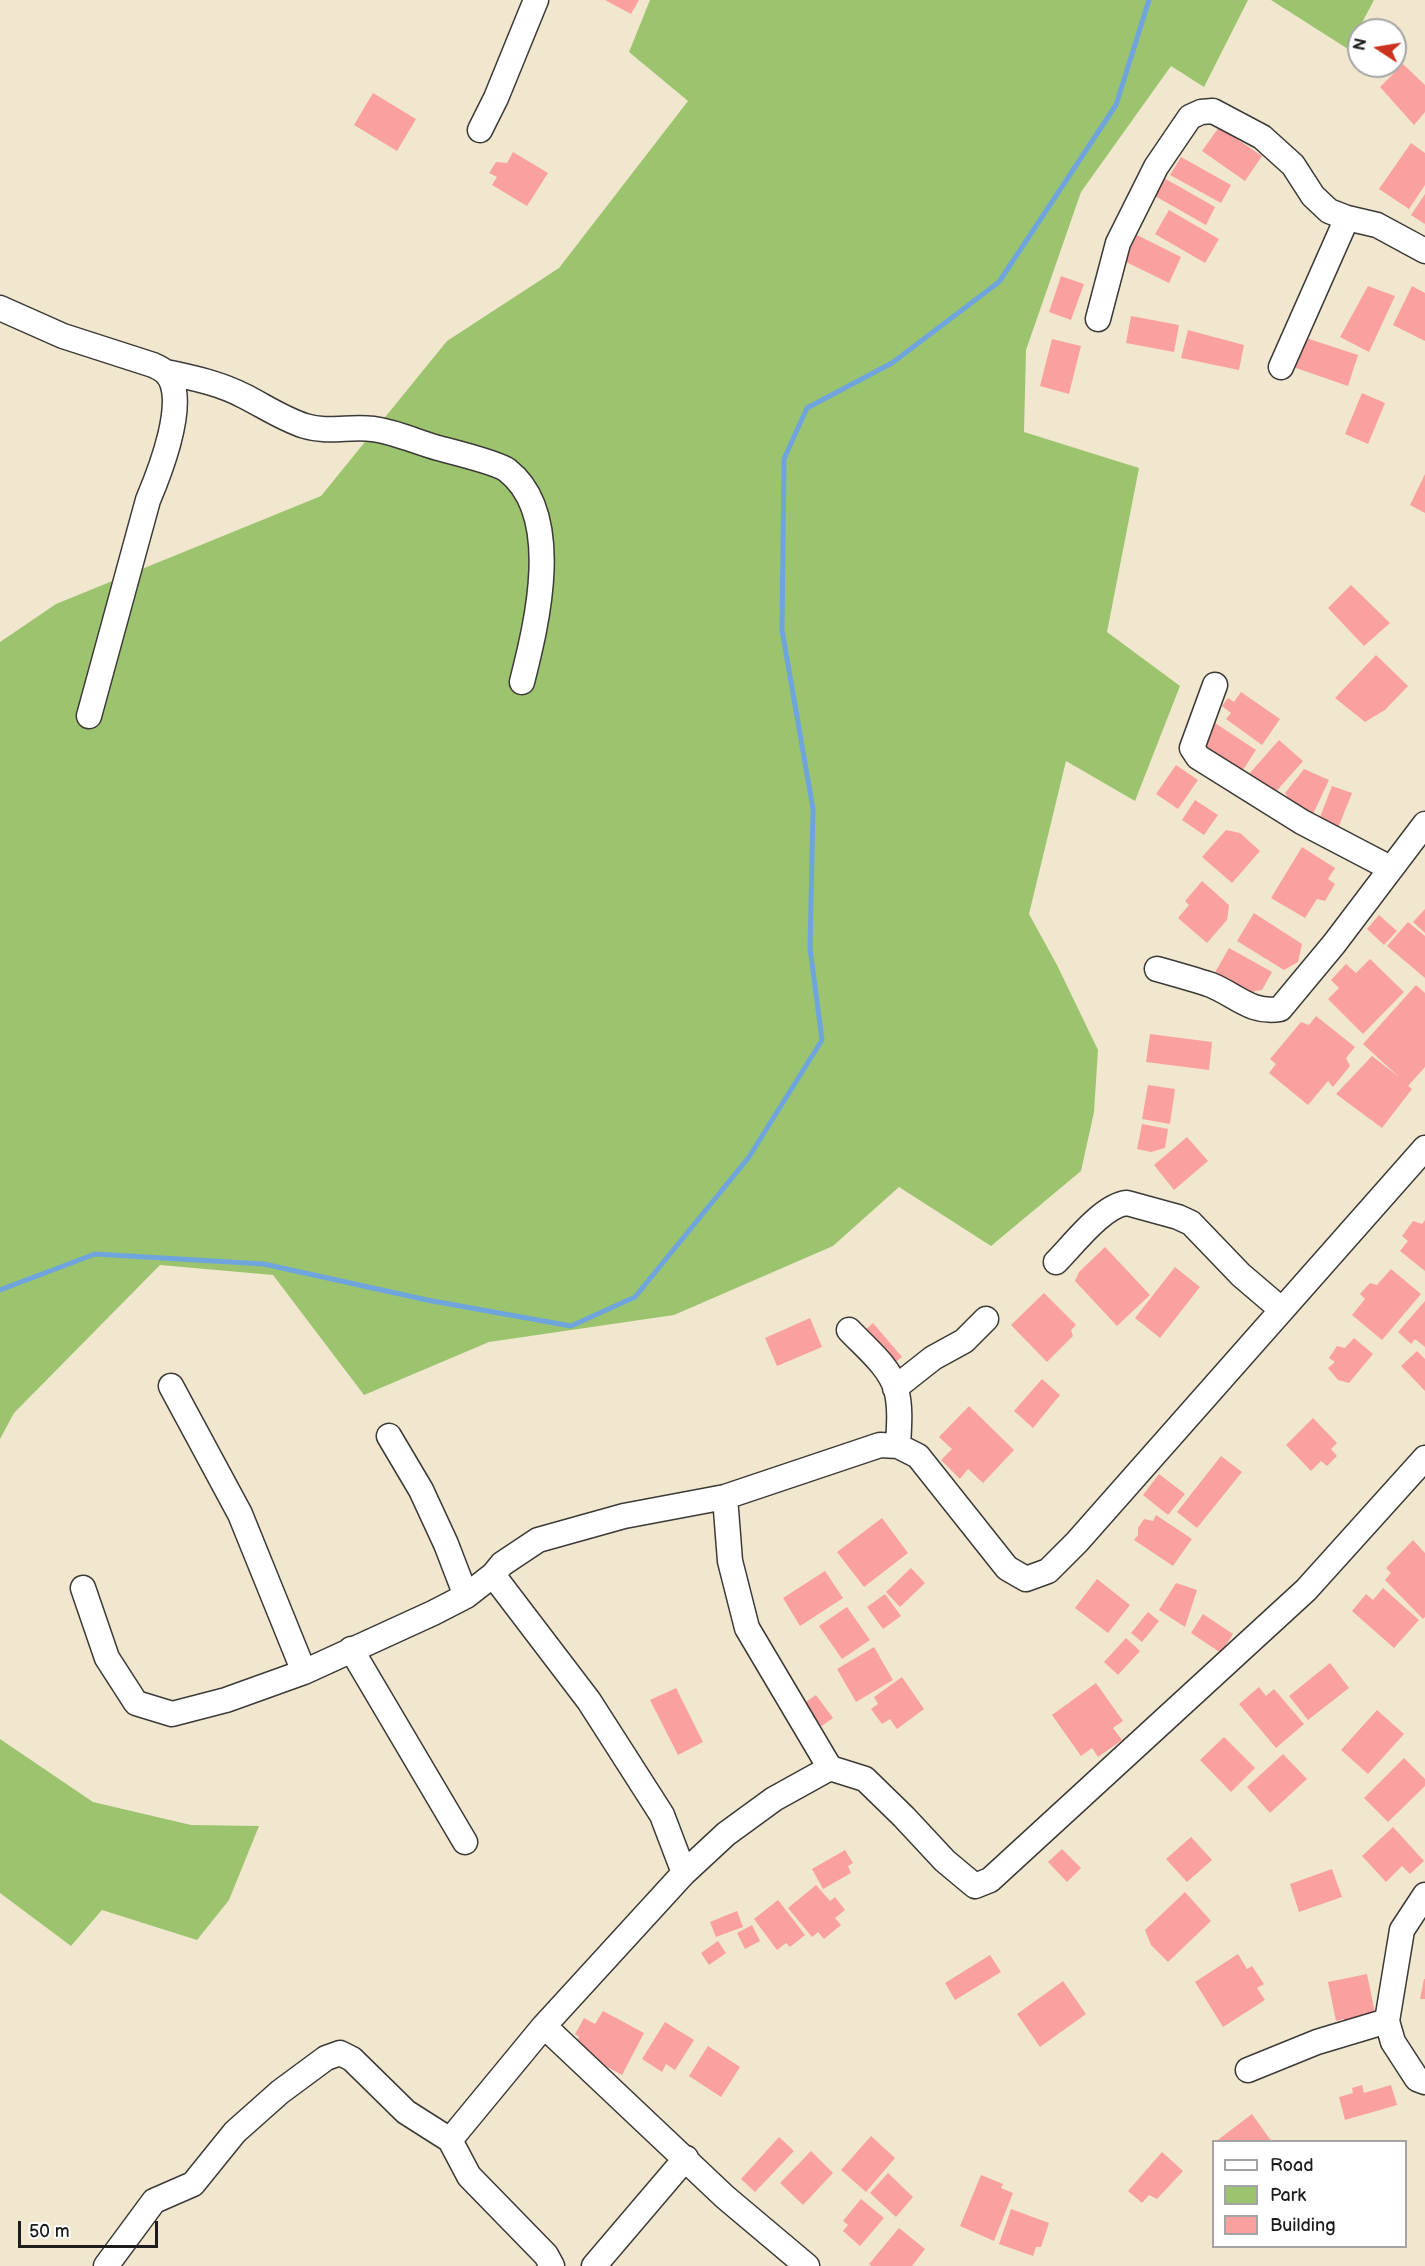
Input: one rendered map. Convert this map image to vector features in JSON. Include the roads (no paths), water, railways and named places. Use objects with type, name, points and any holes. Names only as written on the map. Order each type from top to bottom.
[{"type":"street","points":[[480,130],[496,98],[536,0]]},
{"type":"street","points":[[1098,319],[1118,243],[1156,166],[1190,117],[1201,111],[1213,111],[1262,137],[1293,165],[1313,196],[1329,211],[1377,225],[1425,251]]},
{"type":"street","points":[[1281,367],[1347,218]]},
{"type":"street","points":[[0,308],[63,336],[153,365],[166,372],[209,381],[306,426],[336,431],[370,428],[506,469],[525,489],[539,526],[542,574],[536,624],[522,682]]},
{"type":"street","points":[[89,716],[148,500],[162,466],[172,430],[175,398],[166,372]]},
{"type":"street","points":[[1215,685],[1194,737],[1192,748],[1198,757],[1302,822],[1390,868]]},
{"type":"street","points":[[1157,969],[1212,986],[1267,1011],[1280,1009],[1334,944],[1425,824]]},
{"type":"street","points":[[83,1588],[107,1658],[136,1703],[172,1714],[226,1700],[304,1672],[466,1596],[493,1575],[502,1564],[538,1540],[624,1516],[725,1497],[880,1445],[898,1446],[918,1456],[1008,1568],[1026,1579],[1048,1571],[1077,1542],[1425,1148]]},
{"type":"street","points":[[1056,1262],[1107,1210],[1126,1203],[1178,1217],[1191,1223],[1241,1275],[1282,1310]]},
{"type":"street","points":[[896,1388],[933,1358],[964,1341],[986,1319]]},
{"type":"street","points":[[849,1330],[886,1370],[896,1388],[899,1413],[898,1446]]},
{"type":"street","points":[[171,1386],[240,1514],[304,1672]]},
{"type":"street","points":[[389,1436],[421,1490],[446,1544],[466,1596]]},
{"type":"street","points":[[725,1497],[730,1561],[747,1628],[830,1768],[865,1779],[904,1816],[945,1861],[975,1886],[990,1880],[1306,1590],[1425,1458]]},
{"type":"street","points":[[493,1575],[589,1701],[662,1815],[684,1873]]},
{"type":"street","points":[[351,1649],[465,1842]]},
{"type":"street","points":[[450,2140],[544,2026],[684,1873],[726,1834],[774,1799],[830,1768]]},
{"type":"street","points":[[1425,1895],[1402,1930],[1387,2020],[1393,2042],[1417,2079],[1425,2082]]},
{"type":"street","points":[[1248,2070],[1317,2042],[1387,2020]]},
{"type":"street","points":[[544,2026],[725,2197],[807,2266]]},
{"type":"street","points":[[106,2266],[154,2201],[193,2184],[235,2132],[280,2092],[326,2058],[340,2053],[352,2059],[406,2112],[450,2140],[469,2176],[546,2255],[552,2266]]},
{"type":"street","points":[[594,2266],[686,2158]]},
{"type":"waterway","points":[[0,1290],[95,1254],[264,1264],[427,1300],[571,1326],[635,1297],[749,1157],[822,1040],[810,948],[813,809],[782,630],[784,459],[807,408],[892,363],[999,282],[1116,105],[1149,0]]}]
